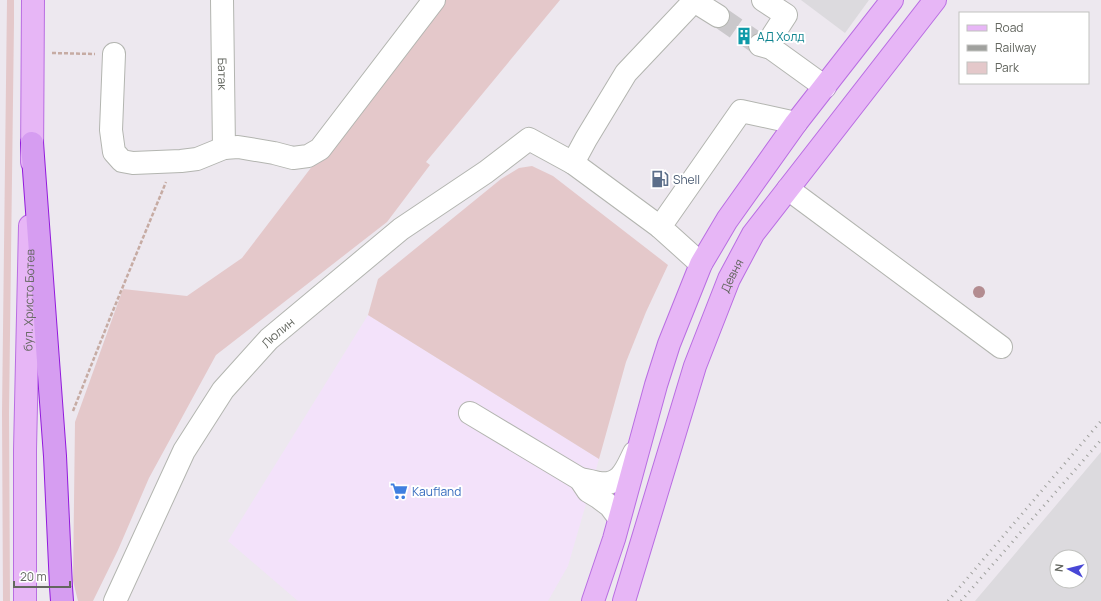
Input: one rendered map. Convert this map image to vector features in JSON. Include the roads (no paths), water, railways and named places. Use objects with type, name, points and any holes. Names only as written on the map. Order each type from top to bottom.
[{"type":"highway","points":[[32,143],[55,456],[62,601]]},
{"type":"main road","name":"бул. Христо Ботев","points":[[25,601],[24,450],[32,143],[33,0]]},
{"type":"main road","points":[[593,601],[614,539],[669,344],[701,264],[727,220],[796,123],[892,0]]},
{"type":"main road","name":"Девня","points":[[624,601],[695,366],[729,279],[753,234],[935,0]]},
{"type":"street","name":"Батак","points":[[222,0],[224,148]]},
{"type":"street","points":[[114,54],[111,130],[114,152],[122,161],[133,163],[197,159],[224,148],[238,147],[293,158],[308,156],[320,149],[434,0]]},
{"type":"street","points":[[701,264],[660,228],[573,163],[626,73],[695,0],[718,16]]},
{"type":"street","points":[[763,0],[786,15],[765,46],[825,87]]},
{"type":"street","points":[[660,228],[741,111],[796,123]]},
{"type":"street","name":"Люлин","points":[[115,601],[184,451],[223,390],[269,339],[401,229],[486,172],[529,139],[573,163]]},
{"type":"street","points":[[788,189],[1001,347]]},
{"type":"street","points":[[470,412],[580,479],[599,483],[612,482],[621,477],[643,436]]},
{"type":"street","points":[[580,479],[588,491],[610,506],[620,518]]},
{"type":"tunnel","points":[[718,16],[760,45]]},
{"type":"railway","points":[[948,601],[1101,421]]},
{"type":"railway","points":[[961,601],[1101,440]]},
{"type":"place","name":"АД Холд","points":[[744,36]]},
{"type":"place","name":"Shell","points":[[660,179]]},
{"type":"place","name":"Kaufland","points":[[399,491]]}]
